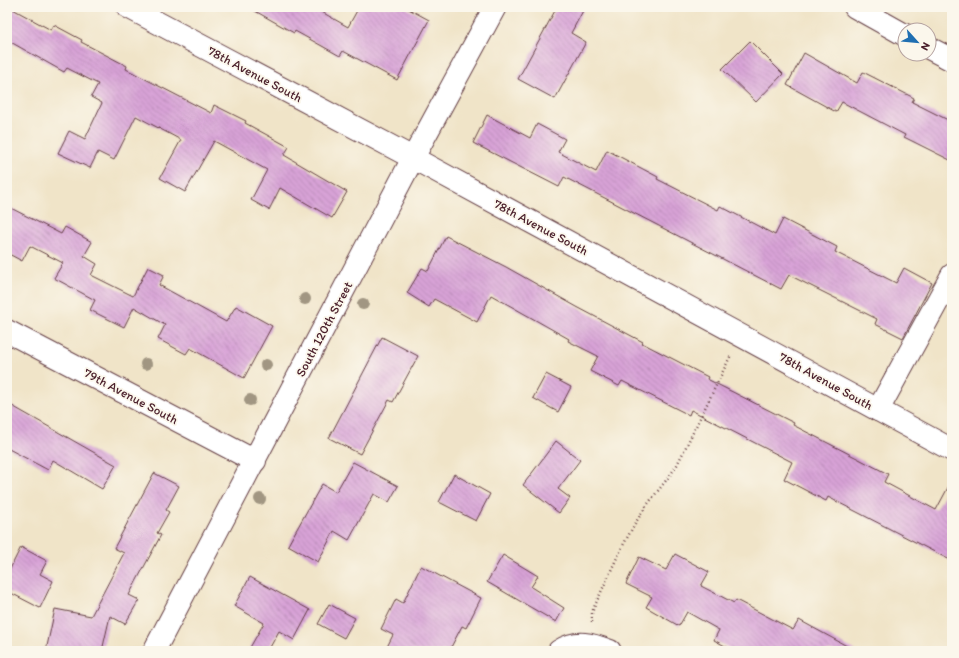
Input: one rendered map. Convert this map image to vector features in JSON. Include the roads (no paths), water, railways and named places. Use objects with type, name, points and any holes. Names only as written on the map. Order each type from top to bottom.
[{"type":"street","name":"78th Avenue South","points":[[128,7],[413,158],[952,450]]},
{"type":"street","name":"South 120th Street","points":[[154,651],[413,158],[495,7]]},
{"type":"street","points":[[855,7],[897,30]]},
{"type":"street","points":[[937,52],[952,60]]},
{"type":"street","points":[[878,410],[952,275]]},
{"type":"street","name":"79th Avenue South","points":[[7,331],[255,461]]},
{"type":"street","points":[[558,651],[580,643],[600,647]]}]
